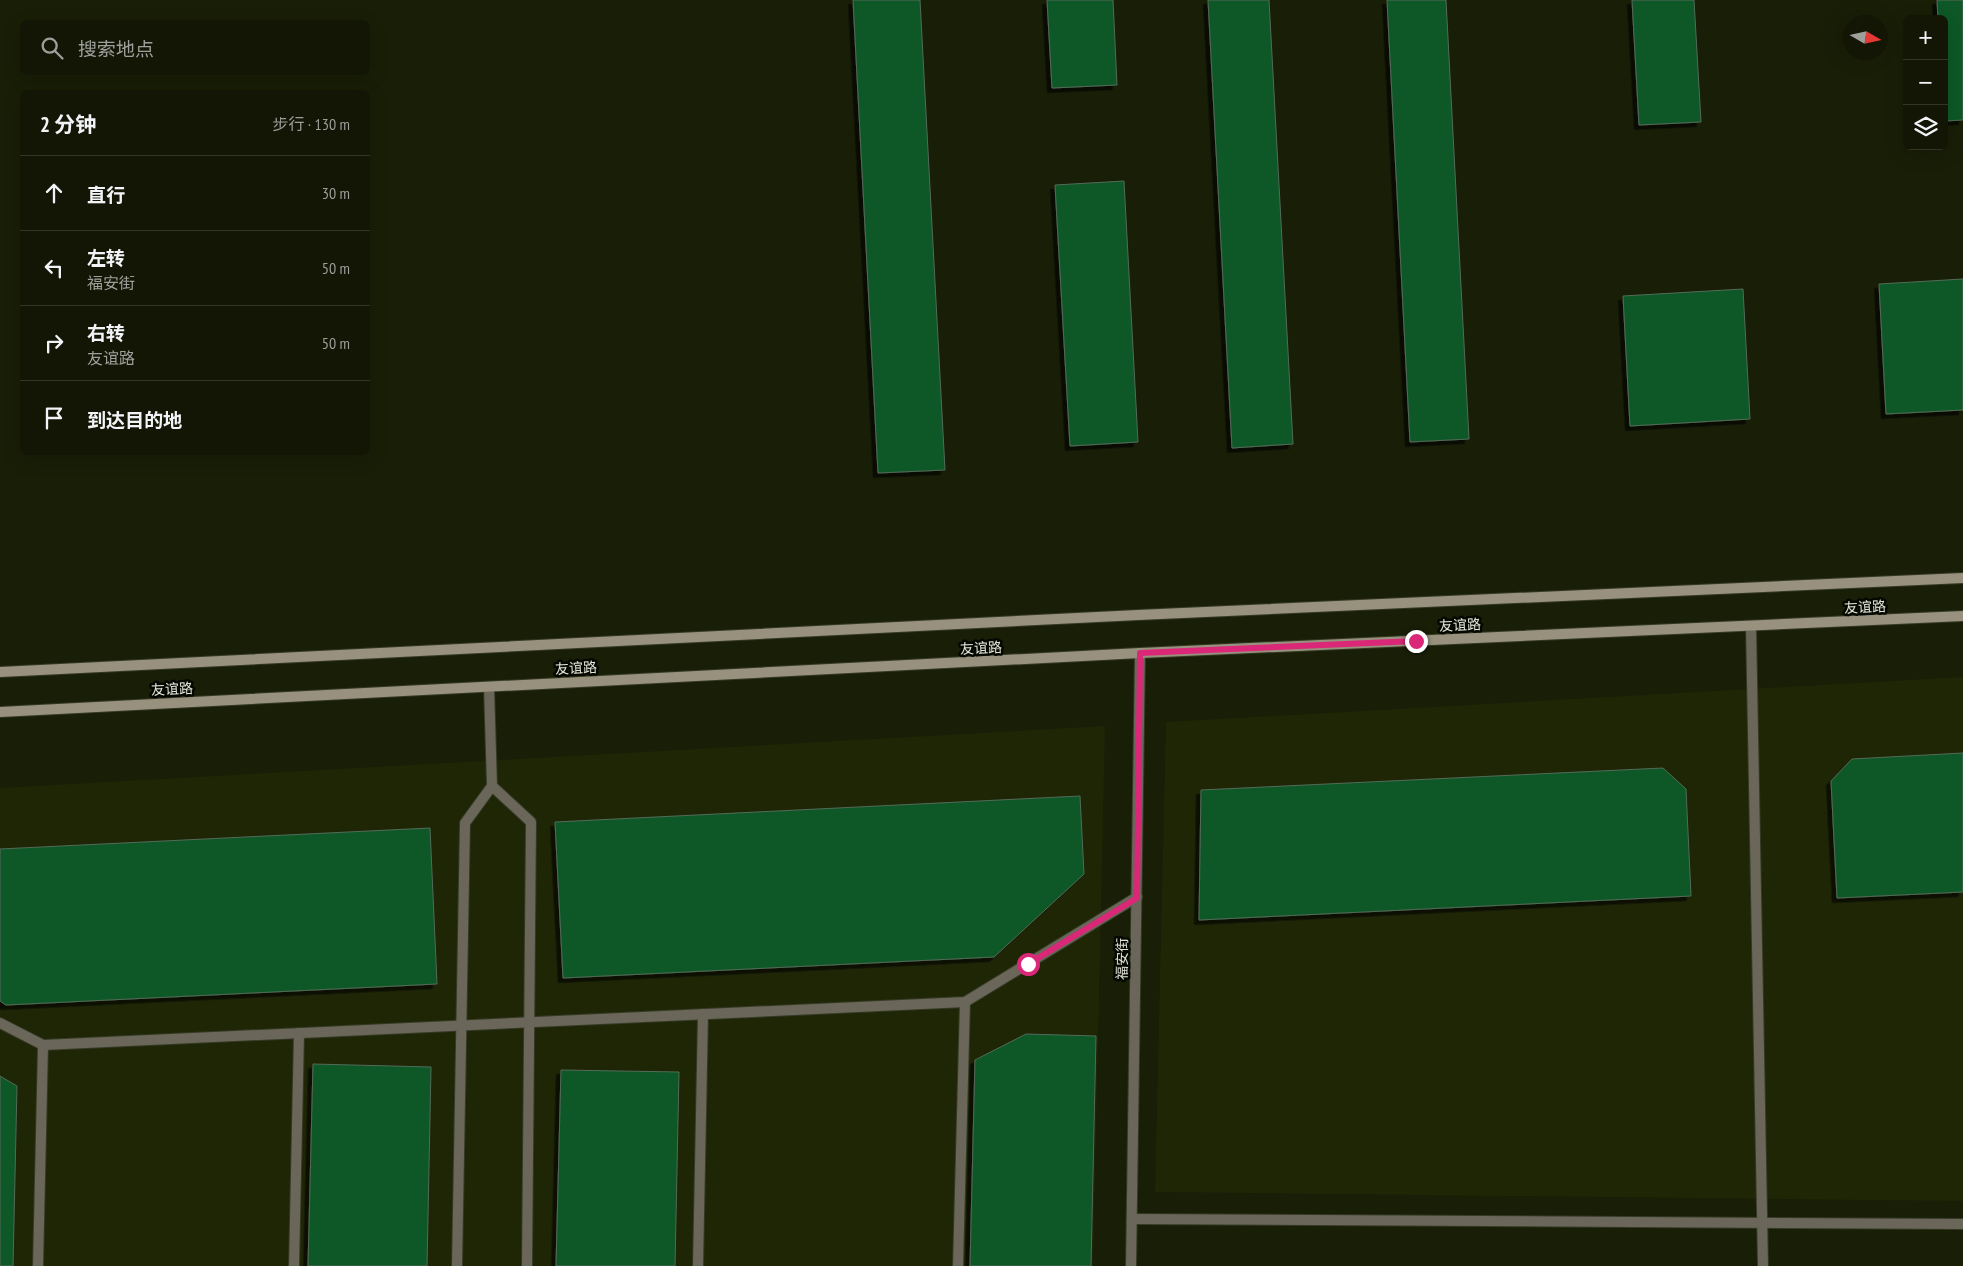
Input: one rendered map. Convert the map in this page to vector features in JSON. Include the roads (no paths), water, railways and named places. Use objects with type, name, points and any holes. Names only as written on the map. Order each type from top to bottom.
[{"type":"main road","name":"友谊路","points":[[0,672],[1138,614],[1963,578]]},
{"type":"main road","name":"友谊路","points":[[0,712],[1140,653],[1963,616]]},
{"type":"street","points":[[1751,626],[1762,1266]]},
{"type":"street","name":"福安街","points":[[1131,1266],[1140,653]]},
{"type":"street","points":[[457,1266],[465,823],[492,786],[489,686]]},
{"type":"street","points":[[492,786],[531,822],[527,1266]]},
{"type":"street","points":[[0,1023],[42,1045],[965,1002],[1137,898]]},
{"type":"street","points":[[958,1266],[965,1002]]},
{"type":"street","points":[[698,1266],[703,1014]]},
{"type":"street","points":[[294,1266],[298,1033]]},
{"type":"street","points":[[38,1266],[42,1045]]},
{"type":"street","points":[[1132,1219],[1963,1224]]}]
